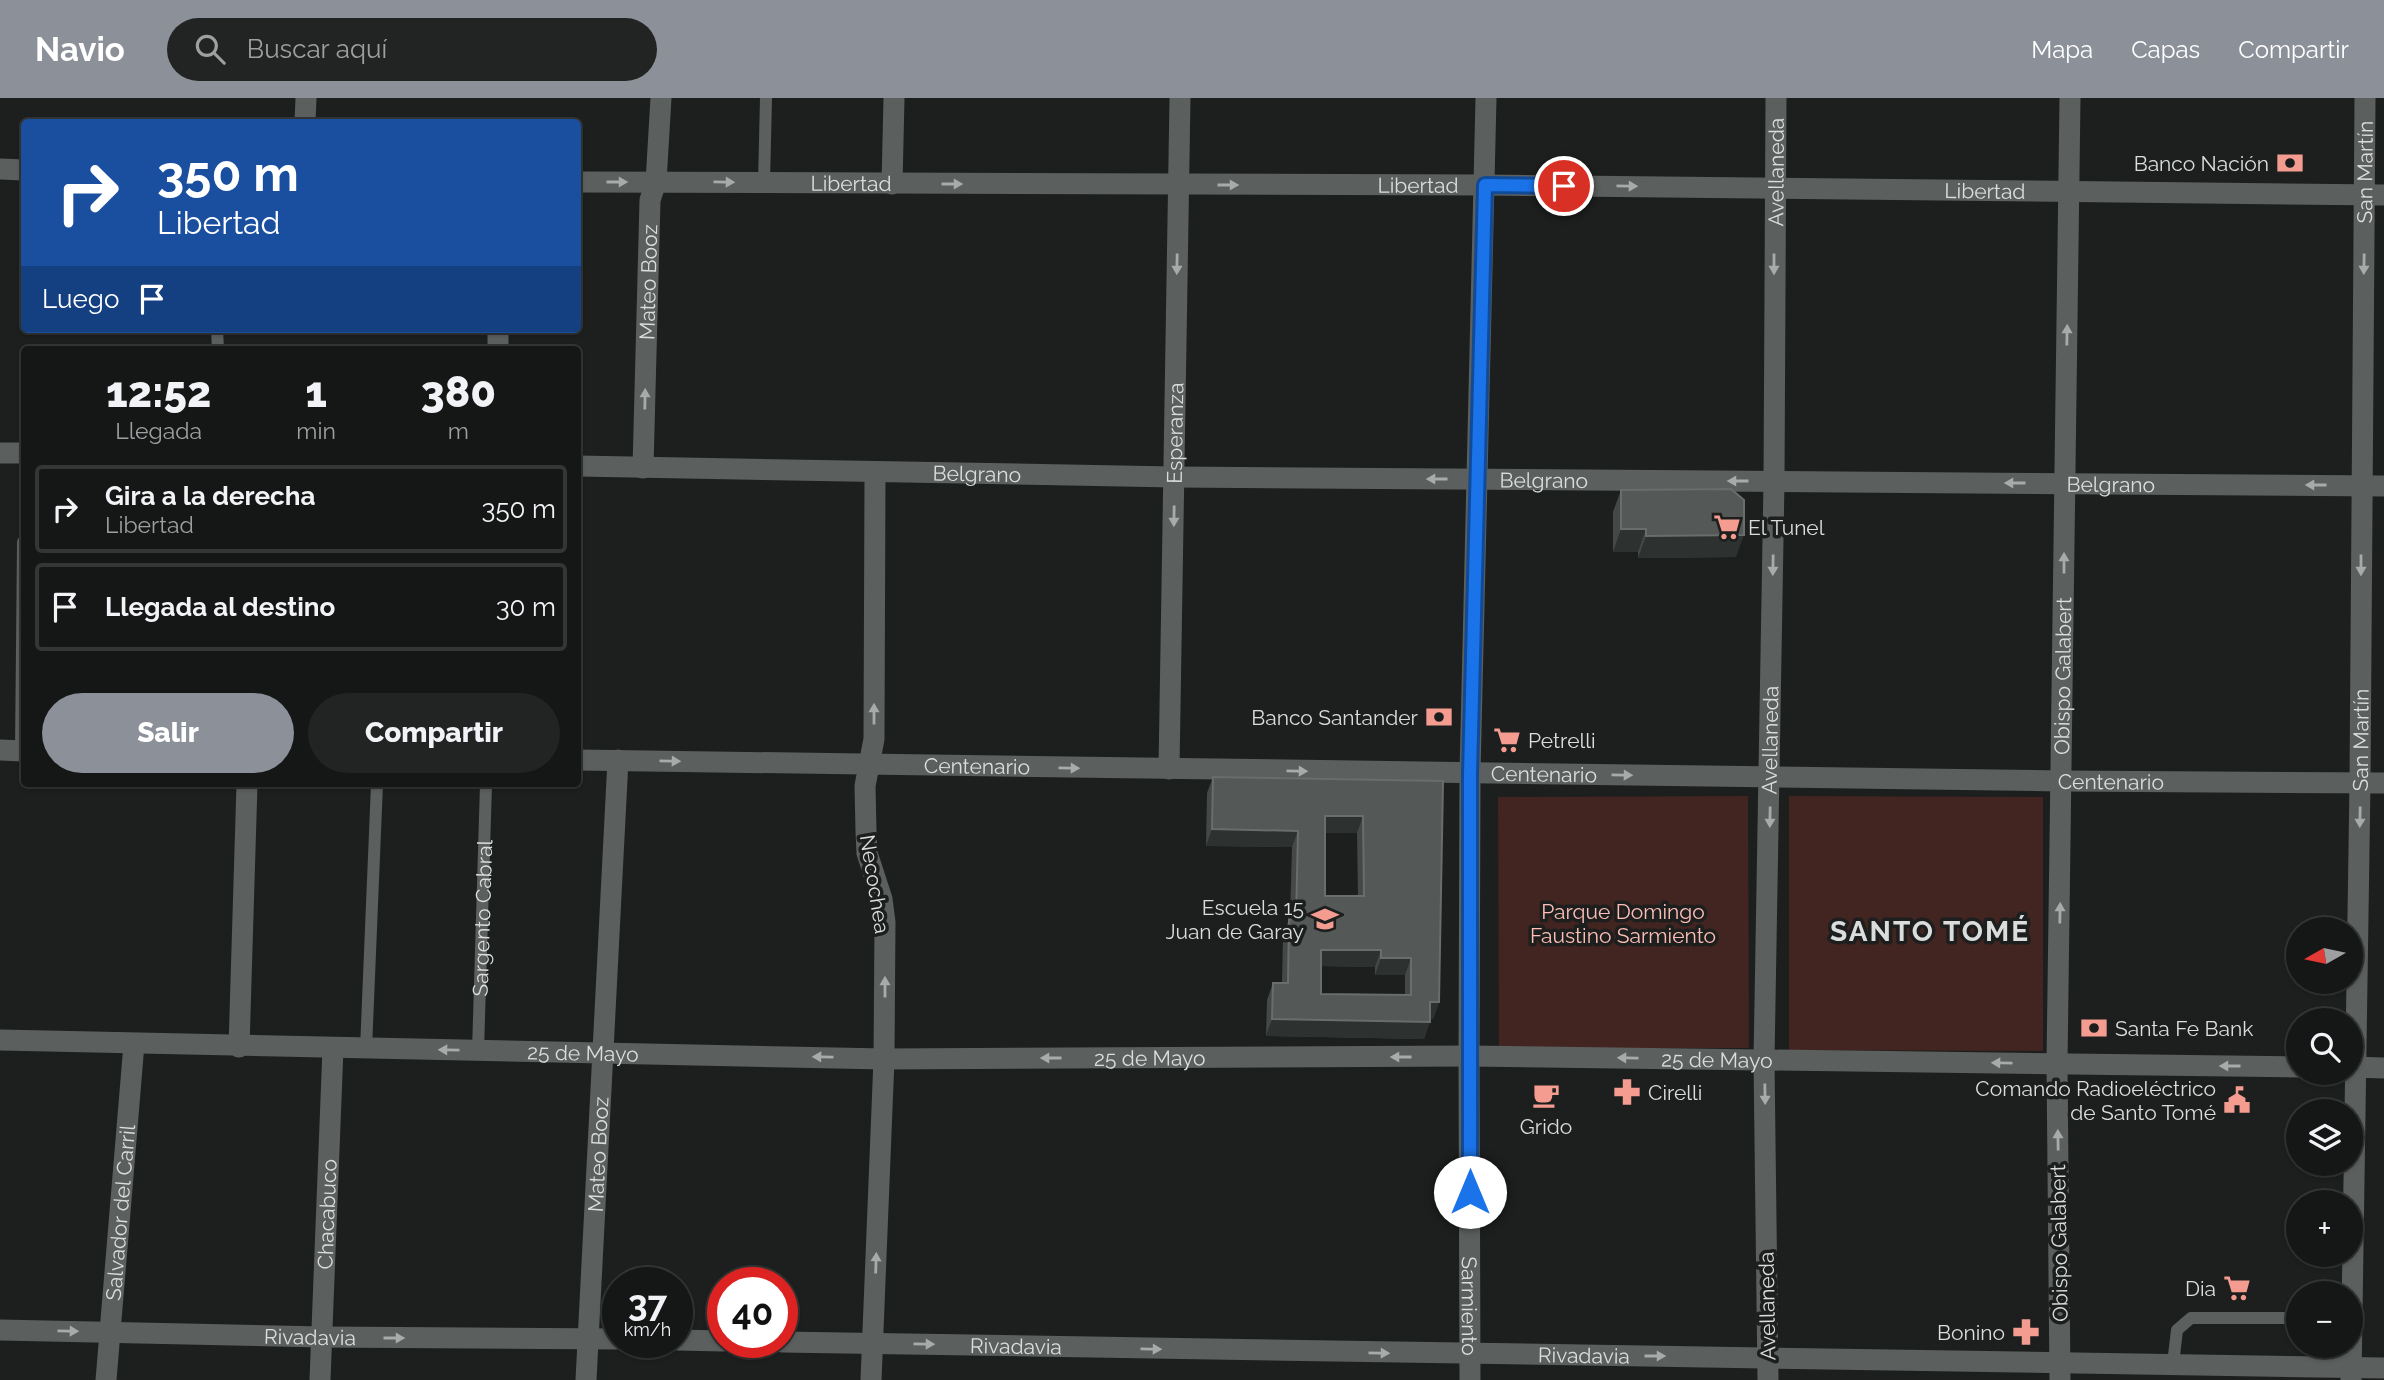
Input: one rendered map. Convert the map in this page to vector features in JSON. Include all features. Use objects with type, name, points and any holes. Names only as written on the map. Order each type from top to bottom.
[{"type":"street","points":[[305,119],[306,98]]},
{"type":"street","name":"Mateo Booz","points":[[643,468],[650,200],[656,182],[661,98]]},
{"type":"street","points":[[892,184],[894,98]]},
{"type":"street","name":"Esperanza","points":[[1170,769],[1180,98]]},
{"type":"street","name":"Sarmiento","points":[[1470,1380],[1470,774],[1486,98]]},
{"type":"street","name":"Avellaneda","points":[[1768,1380],[1764,1060],[1774,481],[1776,98]]},
{"type":"street","name":"Obispo Galabert","points":[[2060,1371],[2057,1064],[2063,781],[2070,98]]},
{"type":"street","name":"San Martín","points":[[2354,1008],[2360,782],[2361,485],[2374,195],[2365,98]]},
{"type":"street","points":[[0,169],[21,170]]},
{"type":"street","name":"Libertad","points":[[581,182],[1485,185],[2374,195]]},
{"type":"street","points":[[0,453],[21,453]]},
{"type":"street","name":"Belgrano","points":[[581,466],[1174,477],[2384,486]]},
{"type":"street","name":"Necochea","points":[[871,1380],[884,1059],[885,922],[882,899],[867,853],[865,786],[874,738],[875,473]]},
{"type":"street","name":"Centenario","points":[[581,760],[1470,774],[2384,783]]},
{"type":"street","name":"Mateo Booz","points":[[586,1380],[618,760]]},
{"type":"street","points":[[239,1047],[247,787]]},
{"type":"street","name":"25 de Mayo","points":[[0,1040],[884,1059],[1469,1056],[2286,1066]]},
{"type":"street","name":"Salvador del Carril","points":[[107,1380],[134,1044]]},
{"type":"street","name":"Chacabuco","points":[[320,1380],[333,1048]]},
{"type":"street","points":[[2363,1067],[2384,1068]]},
{"type":"street","name":"San Martín","points":[[2351,1374],[2353,1085]]},
{"type":"street","name":"Rivadavia","points":[[0,1330],[322,1337],[602,1338]]},
{"type":"street","name":"Rivadavia","points":[[798,1342],[1470,1355],[1768,1357],[2060,1371],[2173,1364],[2351,1374],[2384,1368]]},
{"type":"lane","points":[[764,183],[766,98]]},
{"type":"lane","points":[[15,750],[21,594]]},
{"type":"lane","points":[[366,1049],[377,787]]},
{"type":"lane","name":"Sargento Cabral","points":[[478,1051],[485,787]]},
{"type":"lane","points":[[2173,1364],[2177,1330],[2191,1318],[2286,1318]]},
{"type":"green space","name":"Parque Domingo Faustino Sarmiento","points":[[1748,796],[1749,1048],[1499,1049],[1498,797]]},
{"type":"green space","points":[[1789,796],[2043,797],[2043,1051],[1789,1050]]},
{"type":"building","points":[[1731,489],[1744,500],[1744,535],[1646,536],[1646,529],[1621,529],[1621,490]]},
{"type":"building","points":[[1213,777],[1443,781],[1439,1002],[1430,1002],[1430,1022],[1272,1019],[1273,983],[1288,983],[1289,919],[1296,920],[1298,831],[1212,829]],"holes":[[[1325,816],[1363,816],[1364,896],[1325,896]],[[1321,950],[1381,950],[1381,958],[1411,958],[1411,995],[1321,994]]]},
{"type":"place","name":"Banco Nación","points":[[2290,163]]},
{"type":"place","name":"El Tunel","points":[[1727,527]]},
{"type":"place","name":"Banco Santander","points":[[1439,717]]},
{"type":"place","name":"Petrelli","points":[[1507,740]]},
{"type":"place","name":"Escuela 15 Juan de Garay","points":[[1325,919]]},
{"type":"place","name":"Santa Fe Bank","points":[[2094,1028]]},
{"type":"place","name":"Cirelli","points":[[1627,1092]]},
{"type":"place","name":"Grido","points":[[1546,1095]]},
{"type":"place","name":"Comando Radioeléctrico de Santo Tomé","points":[[2237,1100]]},
{"type":"place","name":"Dia","points":[[2237,1288]]},
{"type":"place","name":"Bonino","points":[[2026,1332]]},
{"type":"district","name":"SANTO TOMÉ","points":[[1930,931]]},
{"type":"route","points":[[1470,1192],[1470,774],[1485,185],[1564,186]]}]
